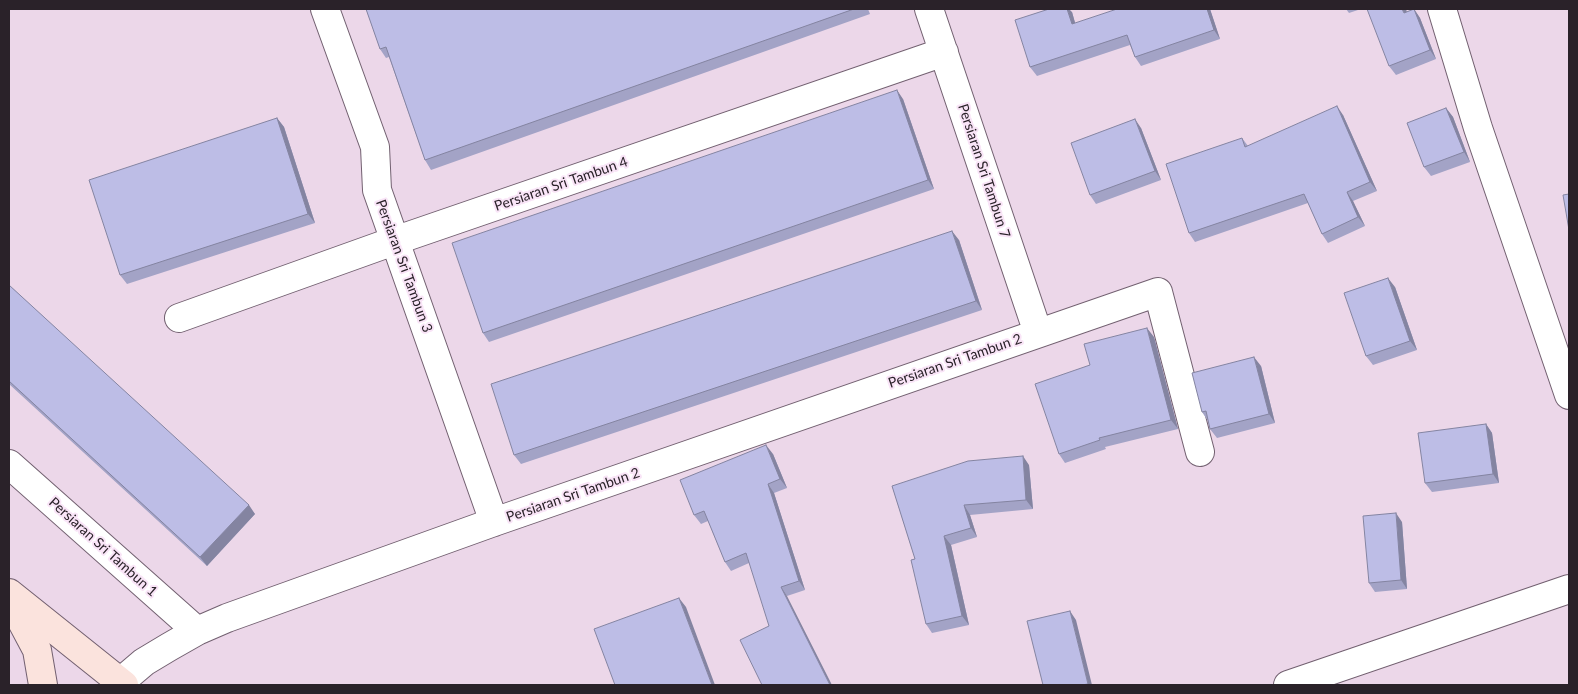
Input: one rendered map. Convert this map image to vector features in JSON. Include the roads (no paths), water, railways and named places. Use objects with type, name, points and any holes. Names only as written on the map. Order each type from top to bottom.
[{"type":"main road","points":[[9,593],[121,684]]},
{"type":"main road","points":[[9,597],[37,650],[42,685]]},
{"type":"street","name":"Persiaran Sri Tambun 3","points":[[325,9],[375,147],[377,190],[494,522]]},
{"type":"street","name":"Persiaran Sri Tambun 7","points":[[929,9],[1038,333]]},
{"type":"street","points":[[1442,9],[1478,128],[1569,395]]},
{"type":"street","name":"Persiaran Sri Tambun 4","points":[[179,318],[394,241],[944,52]]},
{"type":"street","name":"Persiaran Sri Tambun 2","points":[[121,684],[144,662],[197,631],[254,608],[494,522],[1158,292],[1200,452]]},
{"type":"street","name":"Persiaran Sri Tambun 1","points":[[9,464],[197,631]]},
{"type":"street","points":[[1288,685],[1569,589]]}]
